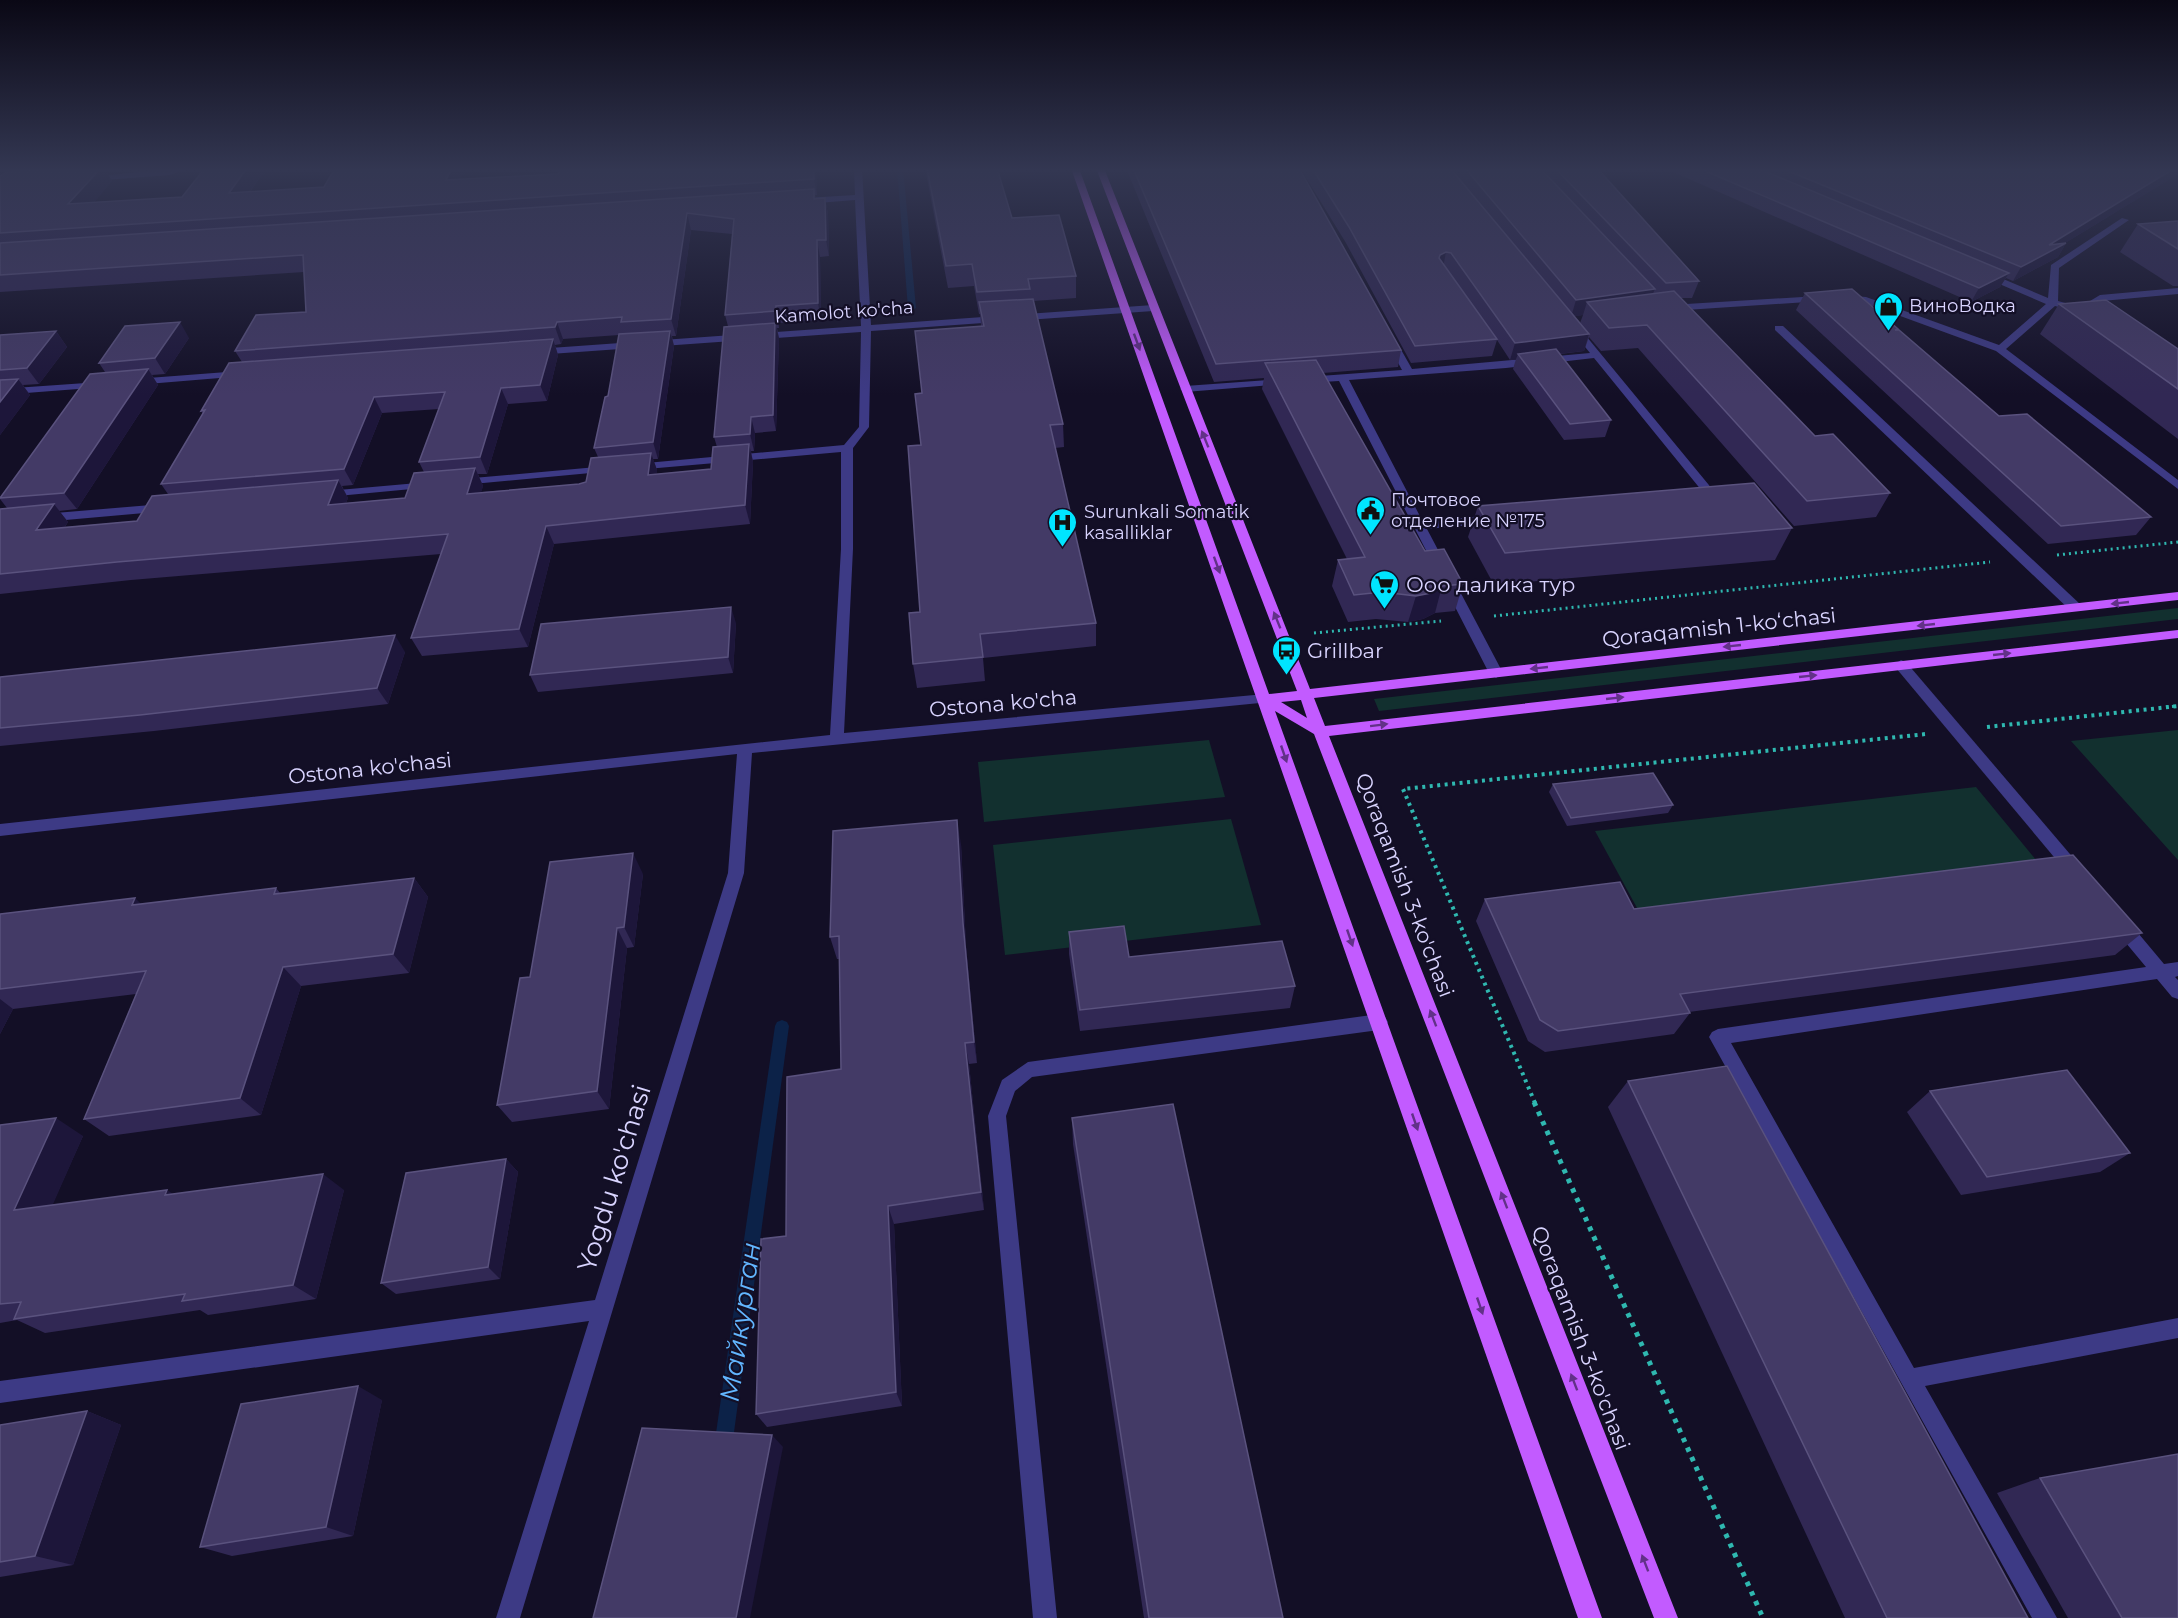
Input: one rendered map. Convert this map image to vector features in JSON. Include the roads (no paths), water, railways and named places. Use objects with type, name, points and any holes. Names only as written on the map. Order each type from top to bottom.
[{"type":"main road","points":[[1101,244],[1590,1618]]},
{"type":"main road","name":"Qoraqamish 3-ko'chasi","points":[[1129,244],[1666,1618]]},
{"type":"main road","name":"Qoraqamish 1-koʻchasi","points":[[1265,699],[2178,596]]},
{"type":"main road","points":[[1265,699],[1321,732],[2178,634]]},
{"type":"street","points":[[837,740],[847,549],[847,448],[864,427],[866,327],[862,244]]},
{"type":"street","points":[[2000,350],[2053,303],[2054,267],[2089,244]]},
{"type":"street","points":[[1978,271],[2053,303],[2080,309],[2090,316]]},
{"type":"street","points":[[2080,309],[2100,298],[2178,291]]},
{"type":"street","points":[[1660,309],[1863,298],[2000,350],[2178,486]]},
{"type":"street","name":"Kamolot ko'cha","points":[[522,353],[882,325],[1153,308]]},
{"type":"street","points":[[1573,321],[1596,355],[1709,492],[1692,499],[1680,500]]},
{"type":"street","points":[[1779,328],[2076,608]]},
{"type":"street","points":[[1387,332],[1409,373]]},
{"type":"street","points":[[1185,389],[1409,373],[1503,360],[1596,355]]},
{"type":"street","points":[[119,383],[249,373]]},
{"type":"street","points":[[1342,377],[1496,673]]},
{"type":"street","points":[[0,392],[107,384]]},
{"type":"street","points":[[310,495],[847,448]]},
{"type":"street","points":[[36,519],[179,507]]},
{"type":"street","points":[[1421,526],[1503,518]]},
{"type":"street","points":[[1900,665],[2084,882]]},
{"type":"street","name":"Ostona ko'cha","points":[[745,748],[1265,699]]},
{"type":"street","name":"Ostona ko'chasi","points":[[0,830],[745,748]]},
{"type":"street","name":"Yogdu ko'chasi","points":[[508,1618],[736,873],[745,748]]},
{"type":"street","points":[[2114,917],[2178,992]]},
{"type":"street","points":[[2045,1618],[1718,1037],[2178,969]]},
{"type":"street","points":[[1046,1618],[997,1116],[1008,1086],[1028,1070],[1379,1022]]},
{"type":"street","points":[[0,1392],[602,1309]]},
{"type":"street","points":[[1909,1379],[2178,1328]]},
{"type":"waterway","name":"Майкурган","points":[[906,244],[912,308]]},
{"type":"waterway","name":"Майкурган","points":[[723,1447],[782,1026]]},
{"type":"place","name":"ВиноВодка","points":[[1888,332]]},
{"type":"place","name":"Почтовое отделение №175","points":[[1370,536]]},
{"type":"place","name":"Surunkali Somatik kasalliklar","points":[[1063,548]]},
{"type":"place","name":"Ооо далика тур","points":[[1385,610]]},
{"type":"place","name":"Grillbar","points":[[1286,676]]}]
